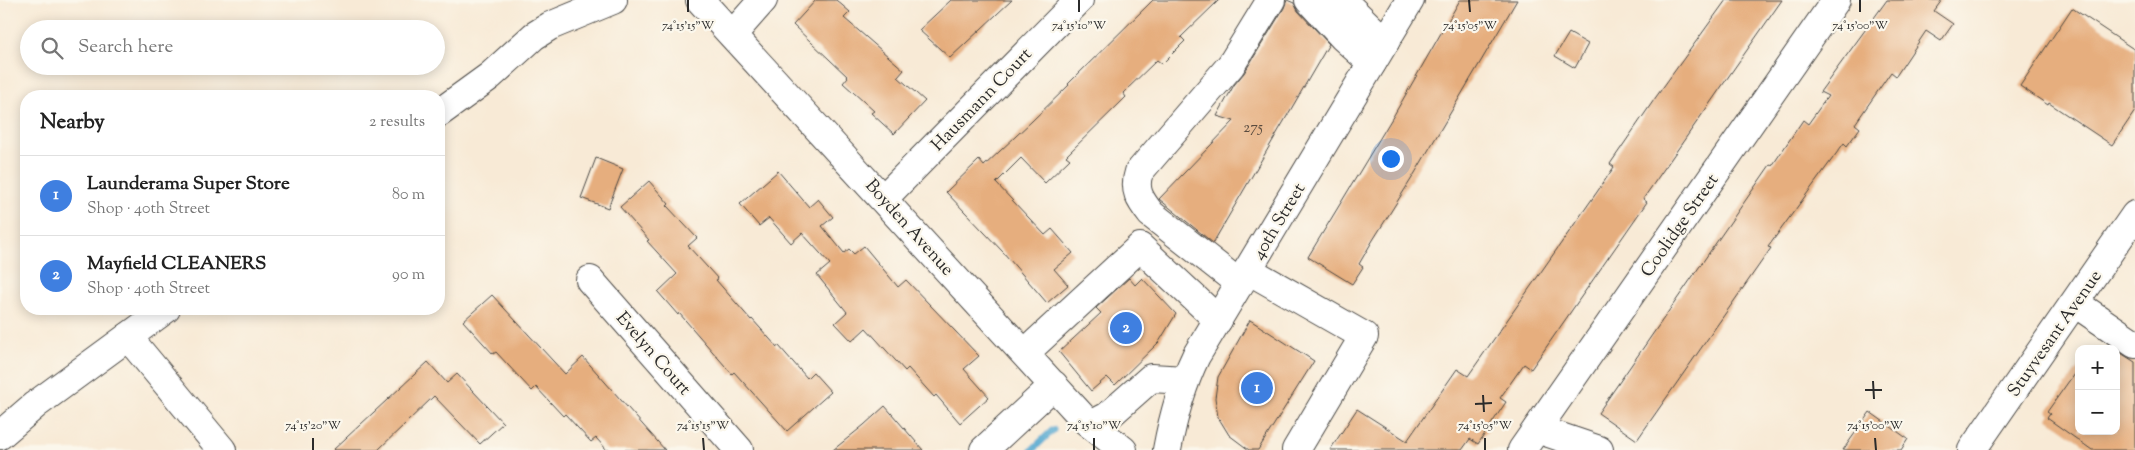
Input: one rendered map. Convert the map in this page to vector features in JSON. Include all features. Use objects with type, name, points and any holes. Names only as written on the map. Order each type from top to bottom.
[{"type":"street","points":[[445,109],[490,76],[534,36],[550,26],[613,0]]},
{"type":"street","name":"Boyden Avenue","points":[[700,0],[1054,385],[1092,436],[1123,450]]},
{"type":"street","points":[[733,34],[763,0]]},
{"type":"street","name":"Hausmann Court","points":[[884,198],[1079,0]]},
{"type":"street","points":[[1271,0],[1230,64],[1139,172],[1136,181],[1140,200],[1151,214],[1244,277],[1364,336],[1296,450]]},
{"type":"street","points":[[1309,0],[1344,37],[1378,52]]},
{"type":"street","points":[[1342,0],[1378,52]]},
{"type":"street","name":"40th Street","points":[[1167,450],[1176,405],[1185,380],[1218,320],[1410,0]]},
{"type":"street","name":"Coolidge Street","points":[[1530,439],[1836,0]]},
{"type":"street","name":"Stuyvesant Avenue","points":[[1972,450],[2135,215]]},
{"type":"street","points":[[1025,353],[1140,247],[1218,320]]},
{"type":"street","name":"Evelyn Court","points":[[590,280],[738,450]]},
{"type":"street","points":[[2075,303],[2135,344]]},
{"type":"street","points":[[0,435],[35,405],[158,315]]},
{"type":"street","points":[[128,337],[222,450]]},
{"type":"street","points":[[1092,436],[1108,416],[1151,378],[1185,380]]},
{"type":"street","points":[[984,450],[1054,385]]},
{"type":"street","points":[[1530,439],[1599,450]]},
{"type":"building","points":[[816,0],[836,0],[850,12],[844,18],[904,70],[898,77],[925,101],[894,134],[871,113],[874,111],[843,83],[848,77],[793,25]]},
{"type":"building","points":[[951,0],[1012,0],[950,58],[919,30]]},
{"type":"building","points":[[1153,0],[1219,0],[1181,37],[1185,41],[1162,64],[1157,60],[1123,93],[1126,97],[1066,156],[1070,159],[1045,183],[1021,158],[996,183],[1045,235],[1052,229],[1073,253],[1054,269],[1068,285],[1047,303],[1003,252],[946,192],[979,160],[984,166],[1069,85]]},
{"type":"building","points":[[1287,0],[1294,3],[1298,11],[1329,44],[1213,243],[1159,199],[1234,121],[1217,116],[1234,85],[1244,73],[1284,8]]},
{"type":"building","points":[[1460,0],[1517,0],[1359,264],[1363,267],[1352,284],[1308,257],[1394,115]]},
{"type":"building","points":[[1726,0],[1782,0],[1643,199],[1647,202],[1531,369],[1524,364],[1500,398],[1506,402],[1478,444],[1470,439],[1462,450],[1330,450],[1357,409],[1407,441],[1457,369],[1468,376],[1614,167],[1610,164]]},
{"type":"building","points":[[1887,0],[1942,0],[1934,11],[1953,24],[1941,41],[1926,31],[1896,76],[1891,72],[1855,124],[1860,128],[1847,146],[1844,143],[1768,247],[1771,248],[1637,440],[1598,413],[1770,165],[1772,166],[1803,120],[1808,124],[1828,96],[1820,92]]},
{"type":"building","points":[[2072,8],[2135,50],[2135,111],[2112,145],[2020,86]]},
{"type":"building","points":[[1569,33],[1588,44],[1575,68],[1555,56]]},
{"type":"building","points":[[596,158],[623,169],[608,208],[581,198]]},
{"type":"building","points":[[778,171],[809,207],[818,199],[833,217],[822,226],[844,253],[849,249],[854,254],[864,246],[898,287],[906,280],[979,356],[964,369],[989,397],[960,423],[936,395],[934,397],[908,368],[905,371],[866,328],[852,341],[835,323],[847,312],[817,275],[830,264],[802,233],[791,243],[769,218],[759,226],[740,204]]},
{"type":"building","points":[[649,181],[669,204],[667,206],[697,238],[688,246],[718,279],[716,280],[751,320],[777,347],[779,346],[807,378],[813,372],[831,392],[787,431],[734,372],[732,374],[679,313],[678,315],[658,292],[677,274],[620,207]]},
{"type":"building","points":[[1129,278],[1135,285],[1142,278],[1176,314],[1159,342],[1115,385],[1107,377],[1091,391],[1059,352],[1101,313],[1096,308]]},
{"type":"building","points":[[492,295],[565,374],[583,357],[665,450],[607,450],[596,438],[591,442],[536,387],[532,391],[496,352],[493,354],[463,321]]},
{"type":"building","points":[[1250,320],[1314,361],[1258,450],[1249,450],[1229,435],[1218,417],[1215,398],[1218,377]]},
{"type":"building","points":[[2120,353],[2135,362],[2135,450],[2092,450],[2047,418],[2050,414],[2047,412],[2075,373],[2075,435],[2120,435]]},
{"type":"building","points":[[428,362],[447,383],[457,374],[503,423],[480,444],[434,396],[378,450],[333,450]]},
{"type":"building","points":[[885,406],[923,450],[833,450],[864,425]]},
{"type":"building","points":[[1870,412],[1908,439],[1901,450],[1843,450]]},
{"type":"waterway","points":[[1032,450],[1053,430]]},
{"type":"place","name":"Mayfield CLEANERS","points":[[1126,328]]},
{"type":"place","name":"Launderama Super Store","points":[[1257,388]]}]
